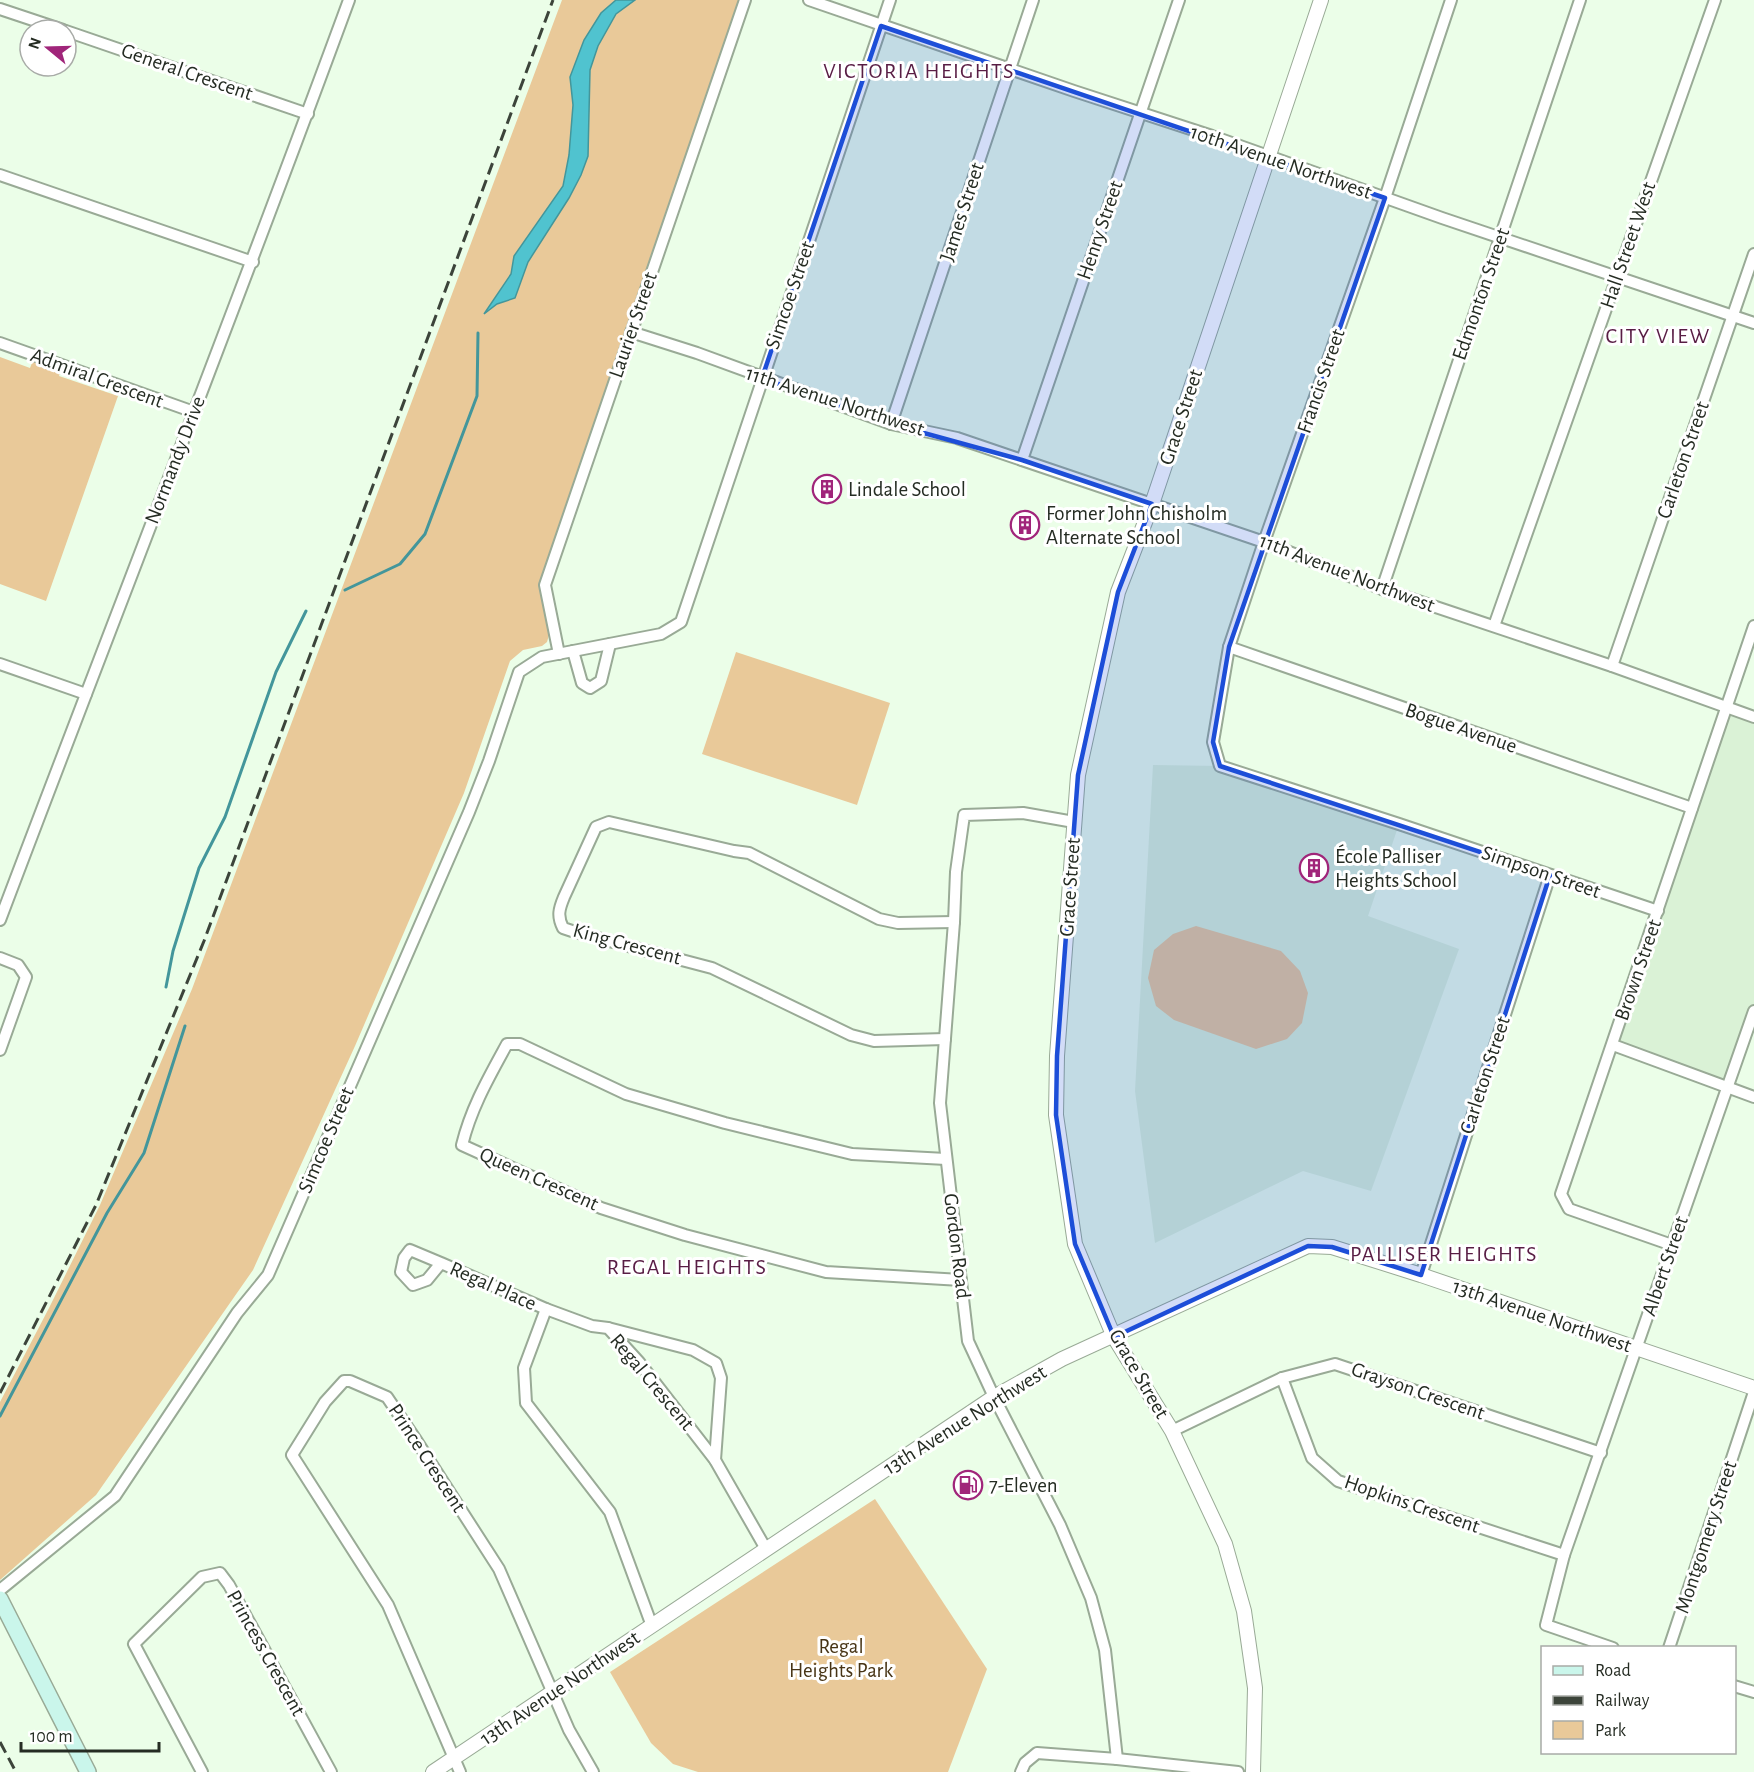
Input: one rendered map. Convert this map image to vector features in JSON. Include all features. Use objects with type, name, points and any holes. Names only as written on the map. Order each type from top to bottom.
[{"type":"main road","points":[[0,1599],[88,1772]]},
{"type":"street","name":"Normandy Drive","points":[[0,920],[253,262],[350,0]]},
{"type":"street","name":"Laurier Street","points":[[559,654],[545,585],[745,0]]},
{"type":"street","name":"10th Avenue Northwest","points":[[809,0],[1754,323]]},
{"type":"street","name":"Simcoe Street","points":[[0,1590],[115,1496],[237,1314],[268,1275],[469,813],[519,672],[542,657],[661,634],[681,622],[890,0]]},
{"type":"street","name":"James Street","points":[[891,424],[1033,0]]},
{"type":"street","name":"Henry Street","points":[[1022,460],[1179,0]]},
{"type":"street","name":"Grace Street","points":[[1253,1772],[1255,1688],[1244,1611],[1225,1544],[1172,1431],[1114,1336],[1075,1244],[1056,1115],[1057,1056],[1078,775],[1118,592],[1152,504],[1322,0]]},
{"type":"street","name":"Francis Street","points":[[1220,766],[1213,741],[1229,647],[1385,198],[1451,0]]},
{"type":"street","name":"Edmonton Street","points":[[1382,589],[1580,0]]},
{"type":"street","name":"Hall Street West","points":[[1494,626],[1715,0]]},
{"type":"street","name":"General Crescent","points":[[0,9],[26,18]]},
{"type":"street","name":"General Crescent","points":[[78,36],[308,114]]},
{"type":"street","points":[[0,175],[253,262]]},
{"type":"street","name":"Carleton Street","points":[[1612,666],[1754,254]]},
{"type":"street","name":"11th Avenue Northwest","points":[[631,332],[697,353],[891,424],[957,438],[1264,542],[1382,589],[1612,666],[1754,717]]},
{"type":"street","name":"Admiral Crescent","points":[[0,343],[194,412]]},
{"type":"street","name":"Brown Street","points":[[1672,1245],[1569,1209],[1561,1194],[1754,626]]},
{"type":"street","points":[[573,651],[582,683],[590,688],[601,681],[610,644]]},
{"type":"street","name":"Bogue Avenue","points":[[1229,647],[1692,808]]},
{"type":"street","points":[[0,664],[86,694]]},
{"type":"street","name":"Simpson Street","points":[[1220,766],[1658,911]]},
{"type":"street","name":"Gordon Road","points":[[1074,822],[1023,813],[964,815],[956,872],[940,1103],[968,1341],[1060,1525],[1091,1598],[1105,1650],[1117,1759]]},
{"type":"street","name":"King Crescent","points":[[945,1039],[874,1041],[851,1035],[712,968],[575,932],[563,928],[559,918],[564,897],[596,827],[609,822],[749,853],[889,922],[954,922]]},
{"type":"street","name":"Carleton Street","points":[[1421,1275],[1550,875]]},
{"type":"street","points":[[0,958],[18,965],[26,978],[0,1050]]},
{"type":"street","name":"Albert Street","points":[[1610,1646],[1546,1625],[1564,1555],[1754,1011]]},
{"type":"street","name":"Queen Crescent","points":[[946,1159],[852,1154],[735,1126],[626,1094],[520,1044],[507,1044],[480,1092],[462,1145],[601,1208],[685,1235],[826,1272],[961,1280]]},
{"type":"street","points":[[1612,1045],[1754,1097]]},
{"type":"street","name":"13th Avenue Northwest","points":[[433,1772],[994,1397],[1062,1359],[1308,1246],[1332,1247],[1421,1275],[1754,1390]]},
{"type":"street","name":"Regal Place","points":[[441,1263],[546,1310]]},
{"type":"street","points":[[546,1310],[524,1368],[526,1403],[610,1512],[652,1626]]},
{"type":"street","name":"Regal Crescent","points":[[546,1310],[592,1326],[608,1328],[639,1362],[716,1460],[766,1549]]},
{"type":"street","points":[[608,1328],[693,1350],[716,1363],[721,1378],[716,1460]]},
{"type":"street","name":"Grayson Crescent","points":[[1172,1431],[1282,1378],[1335,1364],[1600,1453]]},
{"type":"street","name":"Hopkins Crescent","points":[[1282,1378],[1312,1458],[1338,1481],[1564,1555]]},
{"type":"street","name":"Prince Crescent","points":[[453,1758],[388,1605],[292,1455],[325,1402],[344,1381],[350,1381],[387,1397],[416,1440],[499,1569],[552,1693]]},
{"type":"street","name":"Montgomery Street","points":[[1670,1646],[1754,1390]]},
{"type":"street","name":"Princess Crescent","points":[[202,1772],[134,1644],[202,1577],[220,1573],[229,1585],[331,1772]]},
{"type":"street","points":[[1736,1687],[1754,1692]]},
{"type":"street","points":[[552,1693],[569,1730],[593,1772]]},
{"type":"street","points":[[1021,1772],[1025,1763],[1037,1754],[1117,1759],[1238,1772]]},
{"type":"street","points":[[453,1758],[460,1772]]},
{"type":"highlighted area","points":[[881,26],[1385,198],[1229,647],[1213,742],[1220,766],[1550,875],[1421,1275],[1332,1247],[1308,1246],[1114,1337],[1075,1244],[1056,1115],[1057,1056],[1078,775],[1118,592],[1152,504],[1022,460],[891,424],[762,378]]},
{"type":"shaded area","points":[[1725,708],[1754,717],[1754,1011],[1728,1087],[1613,1045]]},
{"type":"shaded area","points":[[1153,765],[1220,766],[1399,824],[1368,916],[1459,949],[1371,1191],[1303,1171],[1155,1243],[1135,1091]]},
{"type":"green space","points":[[562,0],[740,0],[554,541],[543,582],[542,597],[549,635],[547,642],[542,646],[523,650],[510,661],[464,793],[355,1046],[253,1270],[96,1495],[0,1580],[0,1402],[100,1205],[192,989]]},
{"type":"green space","points":[[0,357],[30,368],[34,358],[62,367],[59,376],[118,396],[46,601],[0,584]]},
{"type":"green space","points":[[736,652],[890,703],[857,805],[702,754]]},
{"type":"green space","points":[[1196,926],[1281,951],[1300,971],[1308,993],[1302,1023],[1287,1039],[1256,1049],[1174,1020],[1156,1006],[1148,978],[1154,950],[1173,934]]},
{"type":"green space","name":"Regal Heights Park","points":[[875,1499],[987,1669],[948,1772],[698,1772],[673,1764],[651,1743],[610,1672]]},
{"type":"water","points":[[616,0],[635,0],[616,14],[598,46],[590,70],[588,156],[581,175],[528,262],[515,298],[497,304],[484,314],[511,274],[514,256],[563,186],[569,155],[573,105],[570,77],[584,40],[601,13]]},
{"type":"waterway","points":[[345,590],[400,564],[425,534],[477,396],[478,333]]},
{"type":"waterway","points":[[166,987],[173,951],[199,868],[225,817],[276,672],[306,611]]},
{"type":"waterway","points":[[0,1416],[107,1213],[144,1153],[185,1026]]},
{"type":"railway","points":[[0,1393],[96,1205],[204,941],[553,0]]},
{"type":"railway","points":[[0,1742],[16,1772]]},
{"type":"place","name":"Lindale School","points":[[827,489]]},
{"type":"place","name":"Former John Chisholm Alternate School","points":[[1025,525]]},
{"type":"place","name":"École Palliser Heights School","points":[[1314,868]]},
{"type":"place","name":"7-Eleven","points":[[968,1485]]},
{"type":"district","name":"VICTORIA HEIGHTS","points":[[919,71]]},
{"type":"district","name":"CITY VIEW","points":[[1658,336]]},
{"type":"district","name":"PALLISER HEIGHTS","points":[[1444,1254]]},
{"type":"district","name":"REGAL HEIGHTS","points":[[687,1267]]}]
